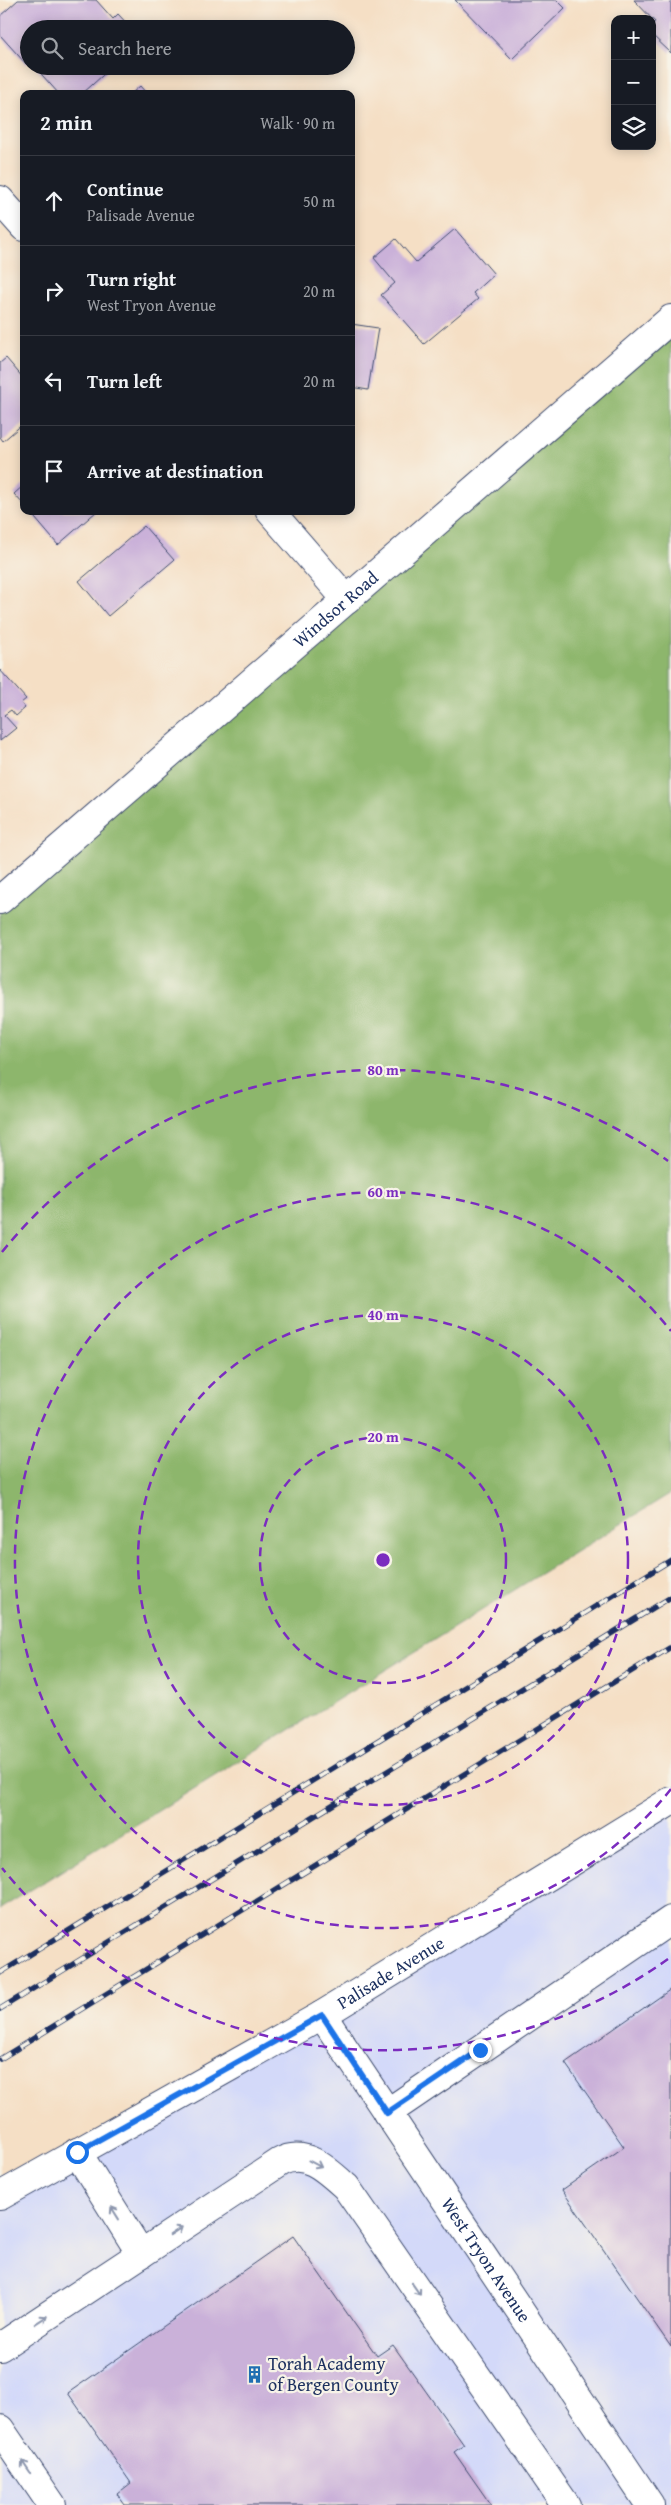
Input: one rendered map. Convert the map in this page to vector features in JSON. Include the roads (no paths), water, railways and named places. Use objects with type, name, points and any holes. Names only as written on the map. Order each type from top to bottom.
[{"type":"street","points":[[0,200],[20,222]]},
{"type":"street","name":"Windsor Road","points":[[0,900],[671,319]]},
{"type":"street","points":[[273,515],[347,600]]},
{"type":"street","name":"Palisade Avenue","points":[[0,2196],[322,2015],[671,1801]]},
{"type":"street","points":[[387,2113],[671,1920]]},
{"type":"street","name":"West Tryon Avenue","points":[[322,2015],[650,2505]]},
{"type":"street","points":[[77,2152],[141,2254]]},
{"type":"street","points":[[0,2347],[290,2157],[300,2157],[320,2165],[346,2187],[566,2505]]},
{"type":"street","points":[[0,2429],[52,2505]]},
{"type":"railway","points":[[0,1973],[671,1560]]},
{"type":"railway","points":[[0,2009],[671,1597]]},
{"type":"railway","points":[[0,2059],[671,1647]]},
{"type":"place","name":"Torah Academy of Bergen County","points":[[254,2374]]}]
